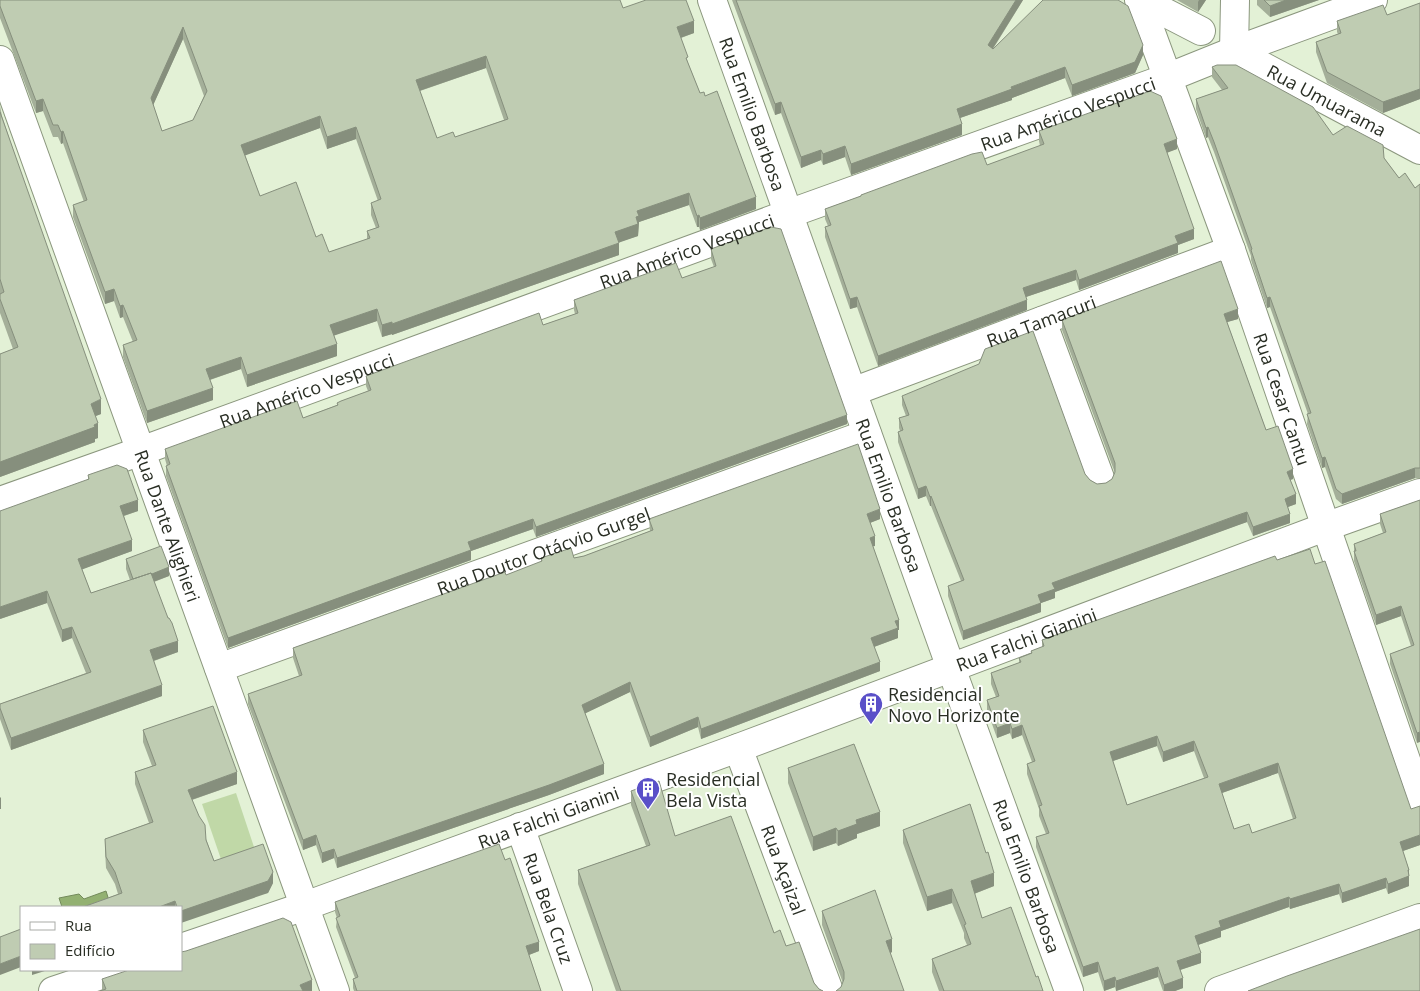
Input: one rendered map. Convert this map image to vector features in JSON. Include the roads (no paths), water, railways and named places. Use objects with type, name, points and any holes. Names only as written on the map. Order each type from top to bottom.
[{"type":"street","name":"Rua Emilio Barbosa","points":[[712,0],[951,668],[1069,991]]},
{"type":"street","points":[[1140,0],[1201,31]]},
{"type":"street","name":"Rua Cesar Cantu","points":[[1140,0],[1231,250],[1420,801]]},
{"type":"street","points":[[1234,51],[1235,0]]},
{"type":"street","name":"Rua Américo Vespucci","points":[[0,501],[1167,78],[1234,51],[1373,0]]},
{"type":"street","name":"Rua Umuarama","points":[[1234,51],[1420,150]]},
{"type":"street","name":"Rua Dante Alighieri","points":[[0,60],[335,991]]},
{"type":"street","name":"Rua Tamacuri","points":[[852,392],[1231,250]]},
{"type":"street","points":[[1042,321],[1100,478]]},
{"type":"street","name":"Rua Doutor Otácvio Gurgel","points":[[219,668],[867,434]]},
{"type":"street","name":"Rua Falchi Gianini","points":[[182,948],[306,906],[738,748],[1420,493]]},
{"type":"street","name":"Rua Açaizal","points":[[738,748],[829,991]]},
{"type":"street","name":"Rua Bela Cruz","points":[[520,827],[578,991]]},
{"type":"street","points":[[1219,991],[1274,982],[1420,918]]},
{"type":"street","points":[[62,990],[113,971]]},
{"type":"place","name":"Residencial Novo Horizonte","points":[[871,725]]},
{"type":"place","name":"Residencial Bela Vista","points":[[648,810]]}]
